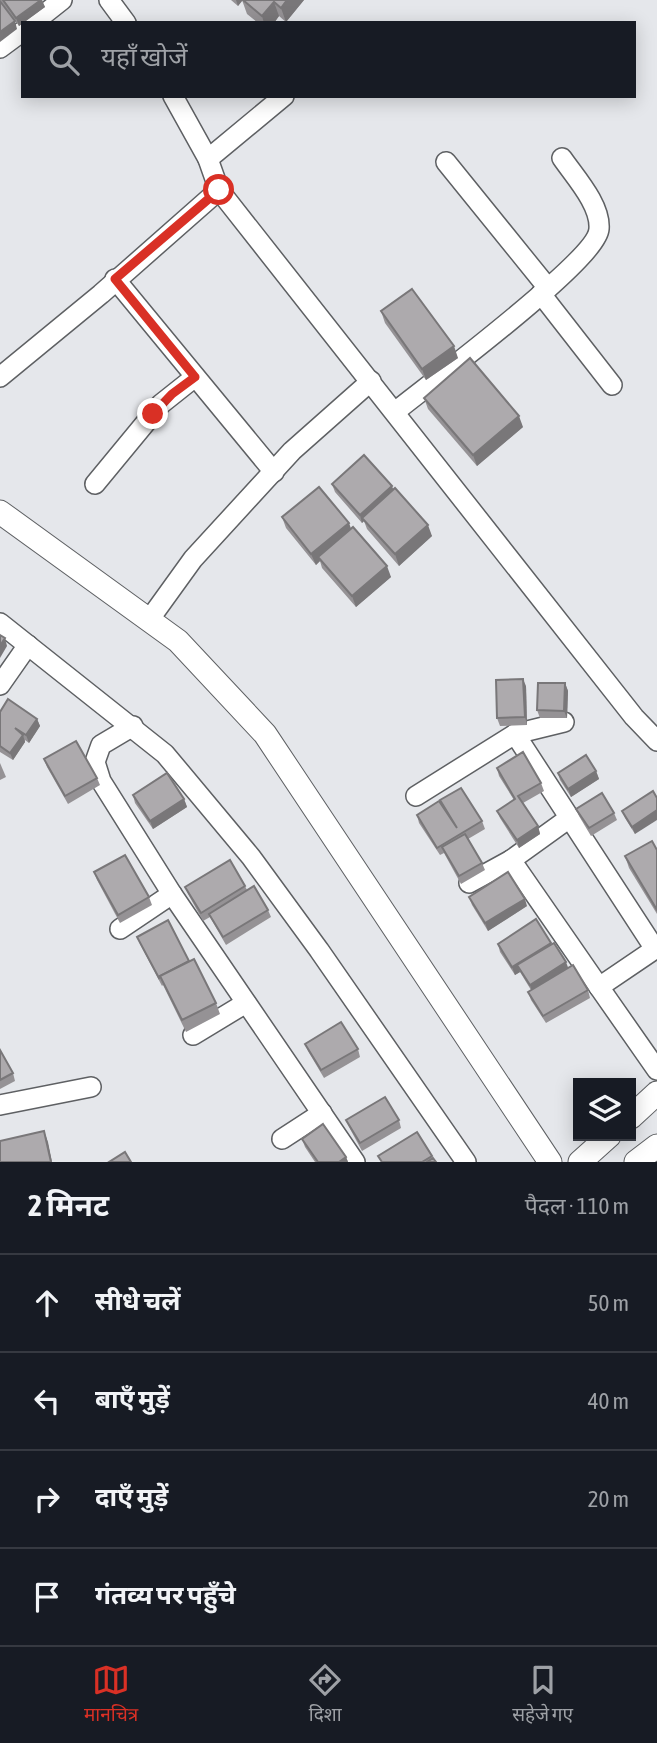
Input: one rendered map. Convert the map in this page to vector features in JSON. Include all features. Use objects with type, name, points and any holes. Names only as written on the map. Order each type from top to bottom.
[{"type":"street","points":[[36,21],[62,0]]},
{"type":"street","points":[[109,0],[125,21]]},
{"type":"street","points":[[0,48],[21,32]]},
{"type":"street","points":[[174,98],[208,159],[219,190],[396,411],[634,718],[657,741]]},
{"type":"street","points":[[208,159],[282,98]]},
{"type":"street","points":[[396,411],[545,291],[590,249],[599,229],[593,205],[562,158]]},
{"type":"street","points":[[446,162],[545,291],[611,385]]},
{"type":"street","points":[[0,377],[219,190]]},
{"type":"street","points":[[115,279],[274,472]]},
{"type":"street","points":[[95,484],[162,404],[195,377]]},
{"type":"street","points":[[149,620],[193,559],[292,451],[370,381]]},
{"type":"street","points":[[0,512],[178,641],[265,734],[550,1162]]},
{"type":"street","points":[[0,623],[166,754],[251,857],[357,1002],[466,1162]]},
{"type":"street","points":[[0,685],[28,645]]},
{"type":"street","points":[[415,796],[515,734],[564,722]]},
{"type":"street","points":[[133,726],[101,745],[96,762],[97,771],[172,894],[355,1162]]},
{"type":"street","points":[[515,734],[568,819],[656,949],[598,987]]},
{"type":"street","points":[[469,883],[511,860],[568,819]]},
{"type":"street","points":[[511,860],[657,1070]]},
{"type":"street","points":[[120,929],[172,894]]},
{"type":"street","points":[[193,1035],[246,1003]]},
{"type":"street","points":[[0,1105],[91,1087]]},
{"type":"street","points":[[636,1112],[657,1093]]},
{"type":"street","points":[[282,1139],[322,1113]]},
{"type":"street","points":[[580,1162],[603,1141]]},
{"type":"street","points":[[636,1162],[657,1146]]},
{"type":"building","points":[[3,0],[41,0],[16,18]]},
{"type":"building","points":[[243,0],[287,0],[281,8],[274,2],[262,16]]},
{"type":"building","points":[[0,1],[15,21],[0,32]]},
{"type":"building","points":[[412,289],[454,346],[422,369],[381,311]]},
{"type":"building","points":[[470,358],[519,416],[473,455],[424,398]]},
{"type":"building","points":[[364,455],[392,486],[360,515],[332,484]]},
{"type":"building","points":[[319,487],[349,523],[311,554],[282,517]]},
{"type":"building","points":[[395,488],[428,525],[395,554],[362,518]]},
{"type":"building","points":[[353,527],[387,566],[352,596],[318,557]]},
{"type":"building","points":[[523,679],[525,717],[497,718],[496,680]]},
{"type":"building","points":[[538,683],[565,683],[564,711],[537,710]]},
{"type":"building","points":[[8,699],[37,719],[26,735],[15,728],[23,735],[10,753],[0,746],[0,712]]},
{"type":"building","points":[[76,741],[97,778],[65,796],[44,759]]},
{"type":"building","points":[[523,752],[541,783],[518,796],[538,826],[517,840],[497,811],[515,799],[497,768]]},
{"type":"building","points":[[586,755],[596,771],[568,789],[558,773]]},
{"type":"building","points":[[167,773],[184,799],[150,821],[133,795]]},
{"type":"building","points":[[461,788],[482,821],[437,848],[417,815],[439,801],[457,828],[440,800]]},
{"type":"building","points":[[653,791],[657,798],[657,810],[632,827],[622,811]]},
{"type":"building","points":[[602,793],[614,813],[589,828],[576,809]]},
{"type":"building","points":[[465,834],[482,863],[459,876],[442,847]]},
{"type":"building","points":[[652,841],[657,850],[657,910],[625,856]]},
{"type":"building","points":[[125,855],[149,897],[118,915],[94,872]]},
{"type":"building","points":[[230,860],[245,886],[201,913],[185,887]]},
{"type":"building","points":[[508,872],[525,899],[485,923],[469,897]]},
{"type":"building","points":[[254,886],[268,910],[223,937],[209,914]]},
{"type":"building","points":[[536,919],[551,943],[512,967],[498,944]]},
{"type":"building","points":[[168,920],[189,961],[159,978],[137,937]]},
{"type":"building","points":[[554,943],[566,962],[530,985],[517,965]]},
{"type":"building","points":[[194,959],[216,1003],[182,1020],[160,976]]},
{"type":"building","points":[[573,965],[588,990],[543,1016],[528,992]]},
{"type":"building","points":[[341,1022],[358,1049],[321,1070],[305,1044]]},
{"type":"building","points":[[0,1050],[13,1073],[0,1080]]},
{"type":"building","points":[[385,1097],[399,1120],[360,1143],[346,1120]]},
{"type":"building","points":[[323,1124],[346,1157],[339,1162],[318,1162],[302,1139]]},
{"type":"building","points":[[44,1131],[51,1162],[0,1162],[0,1141]]},
{"type":"building","points":[[417,1132],[432,1156],[422,1162],[382,1162],[378,1156]]},
{"type":"building","points":[[125,1152],[131,1162],[109,1162]]},
{"type":"route","points":[[153,414],[172,394],[195,377],[115,279],[219,190]]}]
